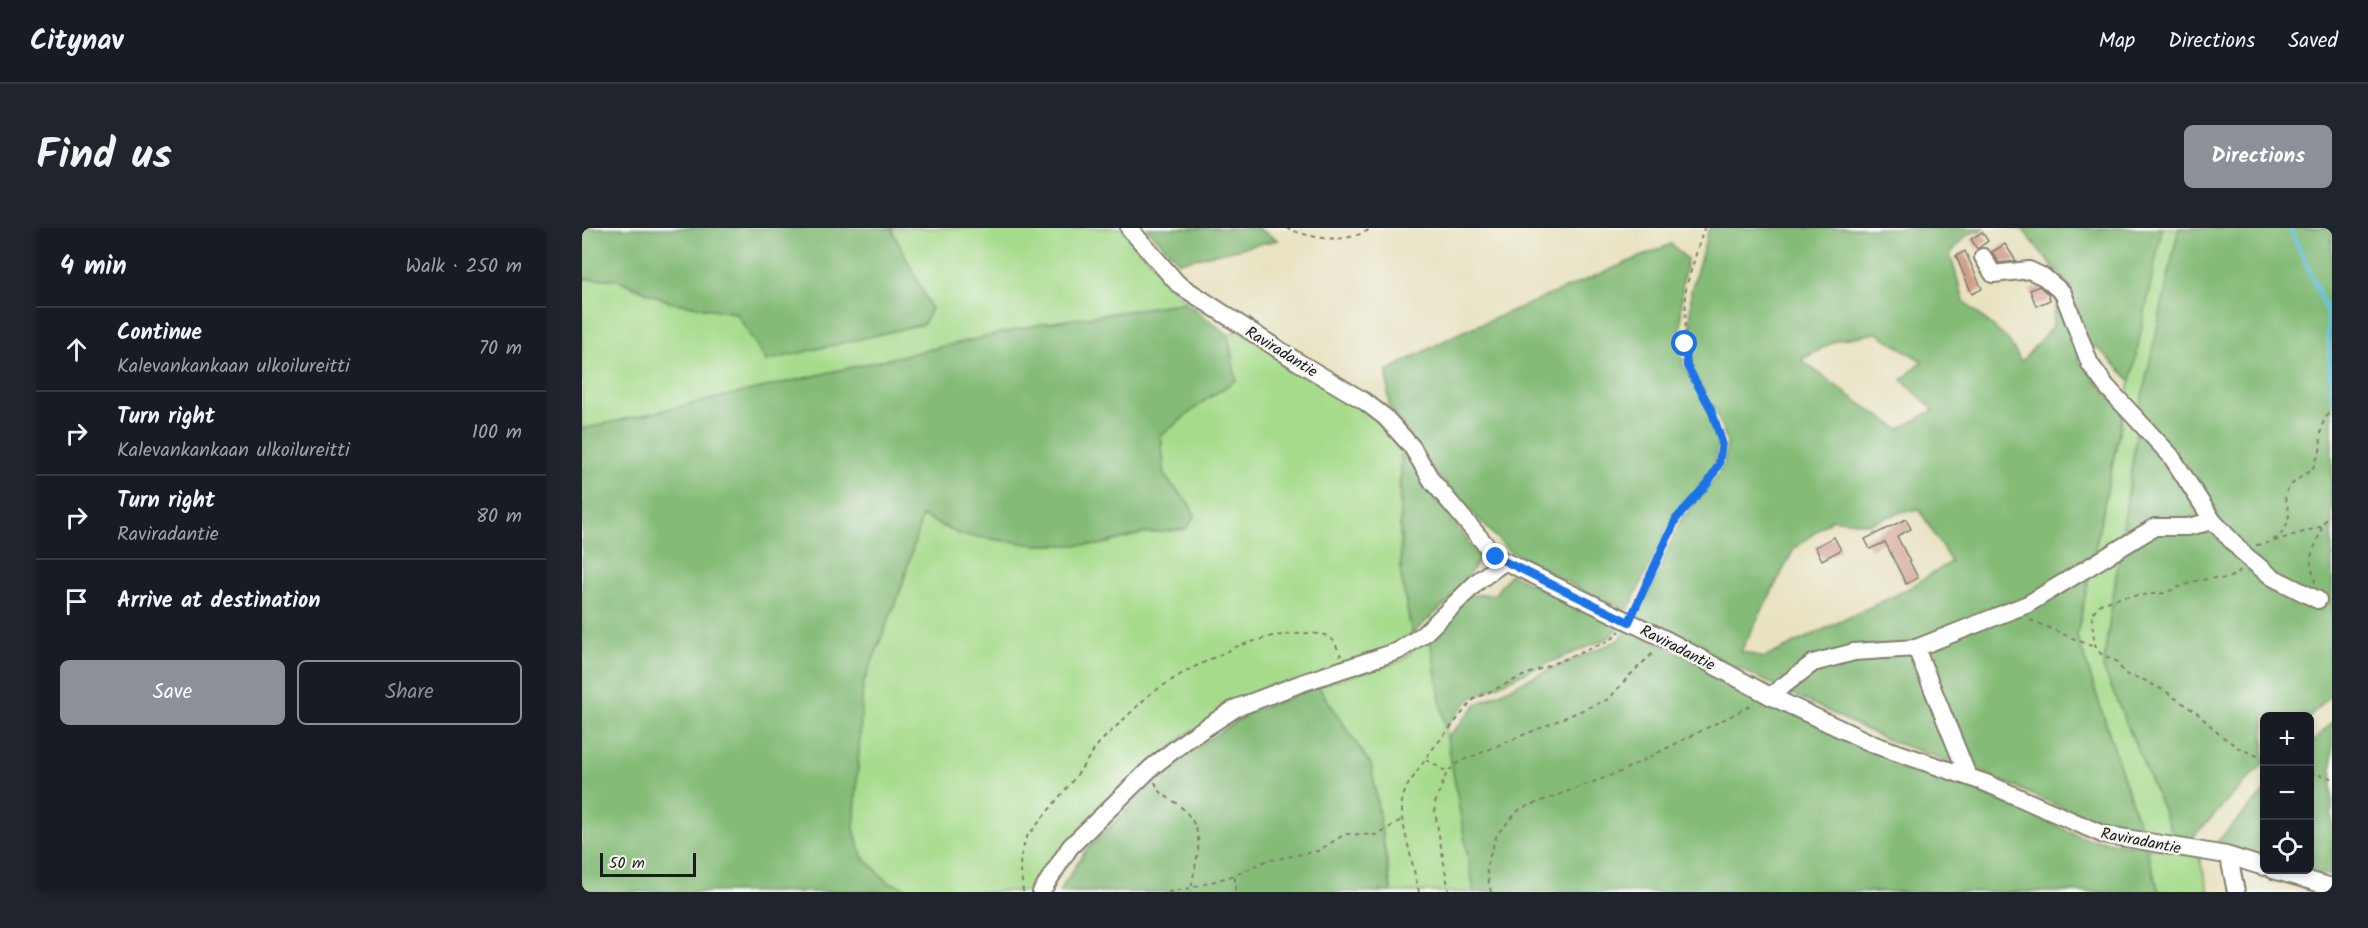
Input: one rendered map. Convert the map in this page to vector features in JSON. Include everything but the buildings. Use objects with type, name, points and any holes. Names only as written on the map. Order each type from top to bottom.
[{"type":"street","name":"Raviradantie","points":[[1129,228],[1178,284],[1298,362],[1364,401],[1385,417],[1412,447],[1432,481],[1496,557],[1504,562],[1669,641],[1770,696],[1875,745],[1968,777],[2102,834],[2229,856],[2260,865]]},
{"type":"street","points":[[1983,257],[1993,274],[2029,270],[2044,277],[2063,293],[2090,364],[2106,386],[2171,456],[2213,521],[2246,556],[2272,577],[2318,600]]},
{"type":"street","points":[[1770,696],[1813,663],[1854,652],[1916,648],[2010,612],[2028,604],[2155,527],[2188,527],[2213,521]]},
{"type":"street","points":[[1041,892],[1070,847],[1152,767],[1188,739],[1236,708],[1398,651],[1424,634],[1478,581],[1504,562]]},
{"type":"street","points":[[1916,648],[1968,777]]},
{"type":"street","points":[[2229,856],[2236,892]]},
{"type":"street","points":[[2288,874],[2332,886]]},
{"type":"path","points":[[1286,228],[1306,236],[1333,240],[1362,235],[1371,228]]},
{"type":"path","points":[[1419,892],[1402,819],[1402,801],[1406,788],[1425,760],[1474,699],[1611,640],[1629,622],[1676,519],[1708,483],[1719,464],[1722,442],[1711,409],[1687,366],[1685,344],[1686,287],[1704,228]]},
{"type":"path","points":[[2274,541],[2284,530],[2289,512],[2285,499],[2286,492],[2297,479],[2313,468],[2320,453],[2319,437],[2326,415],[2332,409]]},
{"type":"path","points":[[2318,600],[2310,559],[2323,526],[2332,514]]},
{"type":"path","points":[[2096,648],[2092,619],[2094,611],[2100,604],[2124,597],[2164,593],[2195,581],[2225,579],[2237,574],[2253,545],[2266,544],[2323,526]]},
{"type":"path","points":[[2010,612],[2096,648],[2101,654],[2116,661],[2125,674],[2142,679],[2165,691],[2198,714],[2220,735],[2239,748],[2260,757]]},
{"type":"path","points":[[1023,892],[1020,860],[1026,838],[1074,779],[1099,743],[1150,694],[1186,670],[1238,646],[1272,636],[1309,633],[1325,635],[1334,641],[1344,670]]},
{"type":"path","points":[[1449,892],[1434,806],[1447,772],[1459,762],[1610,699],[1650,654],[1669,641]]},
{"type":"path","points":[[1491,892],[1486,868],[1497,834],[1520,809],[1620,772],[1770,696]]},
{"type":"path","points":[[1425,760],[1447,772]]},
{"type":"path","points":[[1152,767],[1157,789],[1167,799],[1181,806],[1198,831],[1200,848],[1195,860],[1195,876],[1191,890]]},
{"type":"path","points":[[2314,774],[2332,778]]},
{"type":"path","points":[[1168,892],[1191,890],[1235,875],[1266,861],[1318,851],[1345,834],[1378,835],[1402,819]]},
{"type":"path","points":[[1235,875],[1235,892]]},
{"type":"green space","points":[[582,228],[891,228],[931,308],[924,324],[766,361],[736,313],[670,302],[616,279],[582,279]]},
{"type":"green space","points":[[891,228],[1122,228],[1186,302],[1042,324],[582,429],[582,279],[616,279],[670,302],[736,313],[931,308]]},
{"type":"green space","points":[[1147,228],[1257,228],[1278,240],[1179,262]]},
{"type":"green space","points":[[1985,228],[1967,235],[1950,254],[1964,301],[2009,341],[2021,362],[2052,327],[2057,301],[2071,288],[2022,229],[2010,228],[2162,228],[2131,381],[2095,345],[2078,359],[2123,412],[2077,635],[2141,831],[2083,817],[1981,772],[1887,740],[1635,618],[1658,574],[1680,521],[1710,486],[1724,465],[1727,442],[1717,413],[1692,369],[1690,348],[1691,291],[1709,229]],"holes":[[[1877,333],[1922,361],[1902,380],[1934,410],[1899,429],[1801,360],[1837,340]],[[1919,509],[1951,562],[1906,590],[1764,658],[1741,651],[1794,549],[1832,519],[1869,524],[1901,512]]]},
{"type":"green space","points":[[2162,228],[2179,228],[2141,402],[2103,668],[2174,836],[2141,831],[2077,635]]},
{"type":"green space","points":[[2179,228],[2332,228],[2332,693],[2314,713],[2260,712],[2260,767],[2191,839],[2174,836],[2103,668],[2141,402]]},
{"type":"green space","points":[[1671,244],[1687,259],[1682,286],[1683,364],[1707,408],[1718,442],[1715,463],[1704,482],[1672,518],[1628,610],[1585,592],[1508,550],[1437,475],[1389,408],[1387,371],[1457,334]]},
{"type":"green space","points":[[1186,302],[1228,335],[1236,380],[1204,401],[1161,436],[1165,477],[1190,505],[1195,516],[1186,529],[1140,534],[1099,545],[1036,545],[961,535],[922,516],[902,586],[863,684],[854,829],[862,856],[888,882],[916,892],[582,892],[582,429],[1042,324]]},
{"type":"green space","points":[[1238,330],[1361,406],[1381,422],[1407,451],[1399,482],[1401,576],[1412,634],[1396,646],[1184,735],[1035,892],[916,892],[888,882],[862,856],[854,829],[863,684],[902,586],[922,515],[961,535],[1099,545],[1140,534],[1186,529],[1190,505],[1165,477],[1161,436],[1204,401],[1236,380],[1228,335]]},
{"type":"green space","points":[[1407,451],[1480,559],[1451,599],[1412,634],[1401,576],[1401,455]]},
{"type":"green space","points":[[1510,574],[1621,626],[1607,639],[1519,675],[1470,699],[1445,728],[1429,633],[1469,595],[1495,594]]},
{"type":"green space","points":[[1627,630],[1674,650],[1852,743],[1974,789],[2084,838],[2146,847],[2159,892],[1474,892],[1447,738],[1477,704],[1530,678],[1619,640]]},
{"type":"green space","points":[[1429,633],[1474,892],[1392,892],[1371,765],[1318,686],[1403,660]]},
{"type":"green space","points":[[1318,686],[1371,765],[1391,892],[1059,892],[1086,850],[1168,770],[1204,742],[1252,711]]},
{"type":"green space","points":[[2332,722],[2332,876],[2314,871],[2314,741]]},
{"type":"green space","points":[[2260,796],[2260,855],[2216,843]]},
{"type":"green space","points":[[2146,847],[2199,857],[2209,892],[2159,892]]},
{"type":"waterway","points":[[2290,228],[2327,311],[2332,400]]},
{"type":"route","points":[[1496,557],[1629,622],[1676,519],[1708,483],[1719,464],[1722,442],[1711,409],[1687,366],[1685,344]]}]
